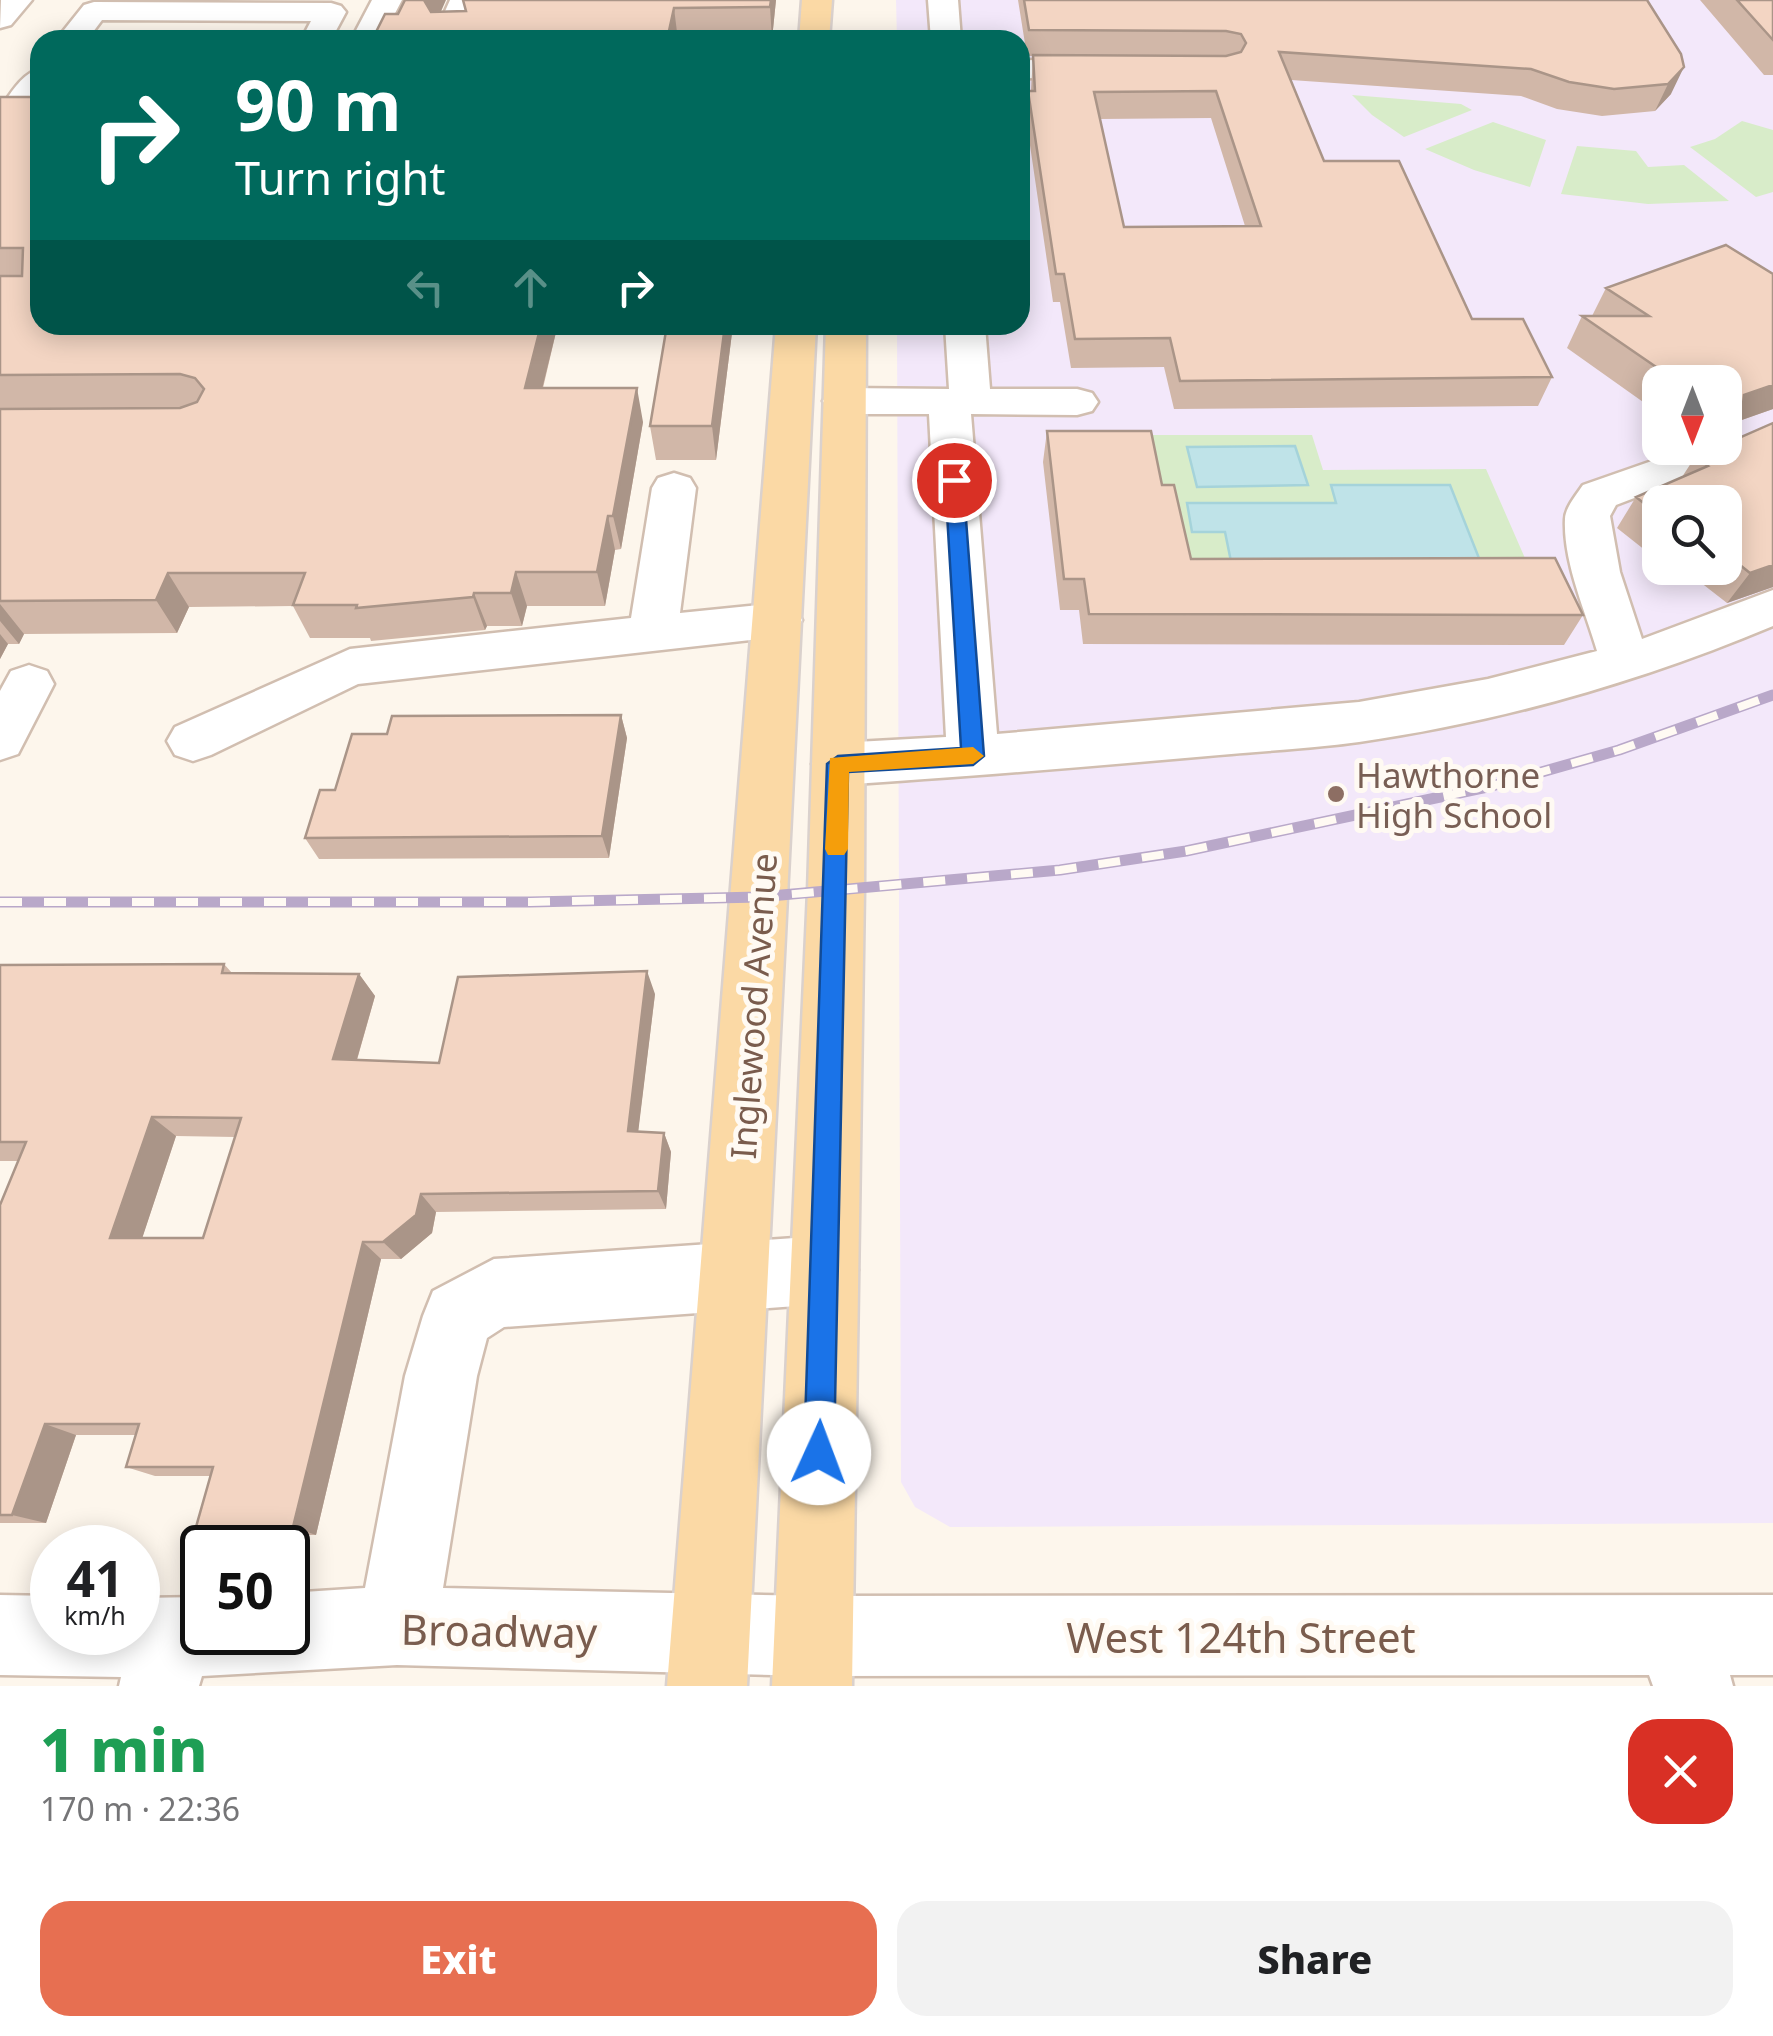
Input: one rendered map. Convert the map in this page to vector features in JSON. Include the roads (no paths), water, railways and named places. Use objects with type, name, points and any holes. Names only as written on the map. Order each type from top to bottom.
[{"type":"main road","points":[[809,30],[817,0]]},
{"type":"main road","name":"Inglewood Avenue","points":[[708,1660],[795,335]]},
{"type":"main road","name":"Inglewood Avenue","points":[[813,1661],[846,335]]},
{"type":"street","points":[[0,19],[17,0]]},
{"type":"street","points":[[371,30],[387,0]]},
{"type":"street","points":[[452,30],[465,0]]},
{"type":"street","points":[[943,0],[945,30]]},
{"type":"street","points":[[79,30],[94,10],[331,12],[321,30]]},
{"type":"street","points":[[1030,69],[1143,70]]},
{"type":"street","points":[[964,335],[959,402],[973,756]]},
{"type":"street","points":[[844,401],[1077,402]]},
{"type":"street","points":[[1625,662],[1597,572],[1587,516],[1599,496],[1687,465]]},
{"type":"street","points":[[653,633],[674,488]]},
{"type":"street","points":[[838,764],[1359,722],[1488,698],[1625,662],[1668,650],[1773,607]]},
{"type":"street","points":[[193,741],[350,666],[778,620]]},
{"type":"street","points":[[0,740],[28,684]]},
{"type":"street","points":[[397,1626],[441,1376],[458,1316],[494,1293],[824,1270]]},
{"type":"street","name":"Broadway","points":[[310,1631],[397,1626],[708,1660]]},
{"type":"street","points":[[0,1635],[166,1662],[192,1655]]},
{"type":"street","name":"West 124th Street","points":[[708,1660],[1686,1660],[1773,1635]]},
{"type":"water","points":[[1295,446],[1308,485],[1197,487],[1187,447]]},
{"type":"water","points":[[1331,485],[1450,485],[1490,586],[1236,586],[1225,532],[1192,532],[1187,503],[1336,503]]},
{"type":"railway","points":[[0,902],[530,902],[760,897],[1060,870],[1186,851],[1492,786],[1619,750],[1773,695]]},
{"type":"place","name":"Hawthorne High School","points":[[1336,794]]}]
